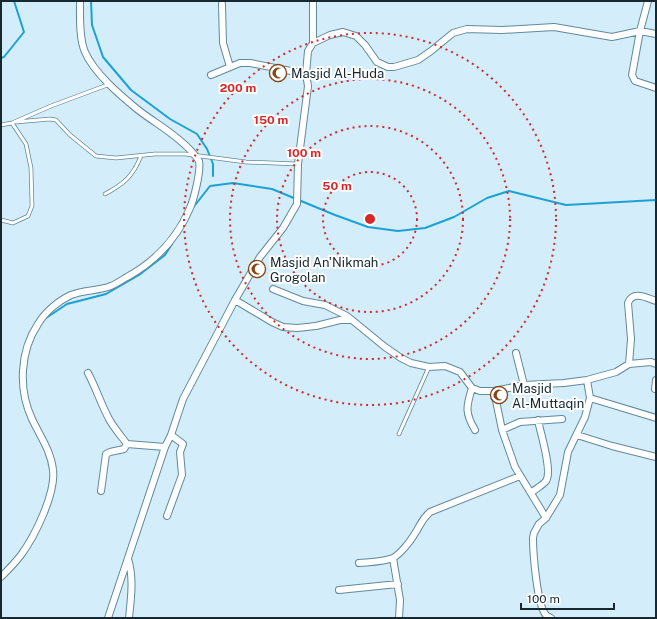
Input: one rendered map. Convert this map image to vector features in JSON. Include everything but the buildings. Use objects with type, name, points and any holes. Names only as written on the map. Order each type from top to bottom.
[{"type":"street","points":[[1,577],[21,555],[38,527],[54,476],[51,457],[31,416],[25,396],[22,371],[26,348],[30,336],[44,315],[52,307],[71,296],[111,286],[135,273],[154,260],[172,242],[184,224],[198,185],[197,158],[182,141],[137,109],[110,84],[90,62],[84,50],[80,1]]},
{"type":"street","points":[[313,1],[313,44]]},
{"type":"street","points":[[648,1],[640,31],[632,72],[634,80],[656,88]]},
{"type":"street","points":[[222,4],[223,43],[230,67]]},
{"type":"street","points":[[108,618],[165,447],[183,399],[235,300],[260,257],[283,228],[297,204],[299,176],[298,164],[308,86],[306,74],[308,51],[313,44],[330,34],[343,32],[356,36],[366,45],[377,62],[388,67],[394,67],[418,60],[453,33],[467,29],[502,30],[554,27],[612,37],[640,31],[656,34]]},
{"type":"street","points":[[211,75],[240,63],[250,63],[306,74]]},
{"type":"street","points":[[273,289],[303,301],[325,305],[347,316],[401,358],[411,363],[429,367],[444,366],[460,372],[472,388],[480,391],[494,391],[524,386],[588,380],[616,372],[629,364],[651,362],[656,364]]},
{"type":"street","points":[[629,364],[631,339],[628,302],[630,298],[634,296],[640,296],[656,301]]},
{"type":"street","points":[[235,300],[283,327],[297,328],[316,326],[340,320],[352,320]]},
{"type":"street","points":[[516,353],[524,386]]},
{"type":"street","points":[[88,373],[110,421],[127,444],[165,447]]},
{"type":"street","points":[[551,618],[546,615],[542,608],[537,585],[533,547],[534,533],[539,524],[546,518],[560,495],[568,452],[585,417],[590,398],[588,380]]},
{"type":"street","points":[[655,388],[656,380]]},
{"type":"street","points":[[472,388],[466,409],[469,420],[475,430]]},
{"type":"street","points":[[494,391],[502,430],[515,467],[546,518]]},
{"type":"street","points":[[590,398],[656,418]]},
{"type":"street","points":[[502,430],[520,422],[562,419]]},
{"type":"street","points":[[531,493],[548,478],[548,468],[538,420]]},
{"type":"street","points":[[167,516],[182,473],[180,452],[183,444],[171,434]]},
{"type":"street","points":[[577,435],[612,446],[656,457]]},
{"type":"street","points":[[101,491],[106,454],[124,449],[127,444]]},
{"type":"street","points":[[359,563],[393,558],[414,535],[422,519],[430,512],[520,476]]},
{"type":"street","points":[[393,558],[400,600],[399,618]]},
{"type":"street","points":[[128,559],[131,569],[129,618]]},
{"type":"street","points":[[339,590],[398,584]]},
{"type":"lane","points":[[14,123],[51,106],[110,84]]},
{"type":"lane","points":[[1,125],[50,119],[56,120],[96,156],[116,158],[172,153],[197,158],[204,157],[246,162],[298,164]]},
{"type":"lane","points":[[1,220],[13,223],[28,216],[32,206],[31,168],[26,144],[14,123]]},
{"type":"lane","points":[[105,194],[122,186],[136,168],[141,156]]},
{"type":"lane","points":[[399,434],[429,367]]},
{"type":"waterway","points":[[1,58],[4,57],[24,32],[14,1]]},
{"type":"waterway","points":[[91,1],[92,25],[103,57],[131,90],[170,119],[197,134],[207,149],[213,164],[213,176]]},
{"type":"waterway","points":[[192,209],[210,186],[233,183],[272,189],[368,227],[398,231],[425,228],[454,217],[487,198],[509,191],[566,205],[656,200]]},
{"type":"waterway","points":[[46,318],[67,304],[106,294],[139,275],[165,255],[172,244]]},
{"type":"place","name":"Masjid Al-Huda","points":[[278,73]]},
{"type":"place","name":"Masjid An'Nikmah Grogolan","points":[[257,269]]},
{"type":"place","name":"Masjid Al-Muttaqin","points":[[499,395]]}]
